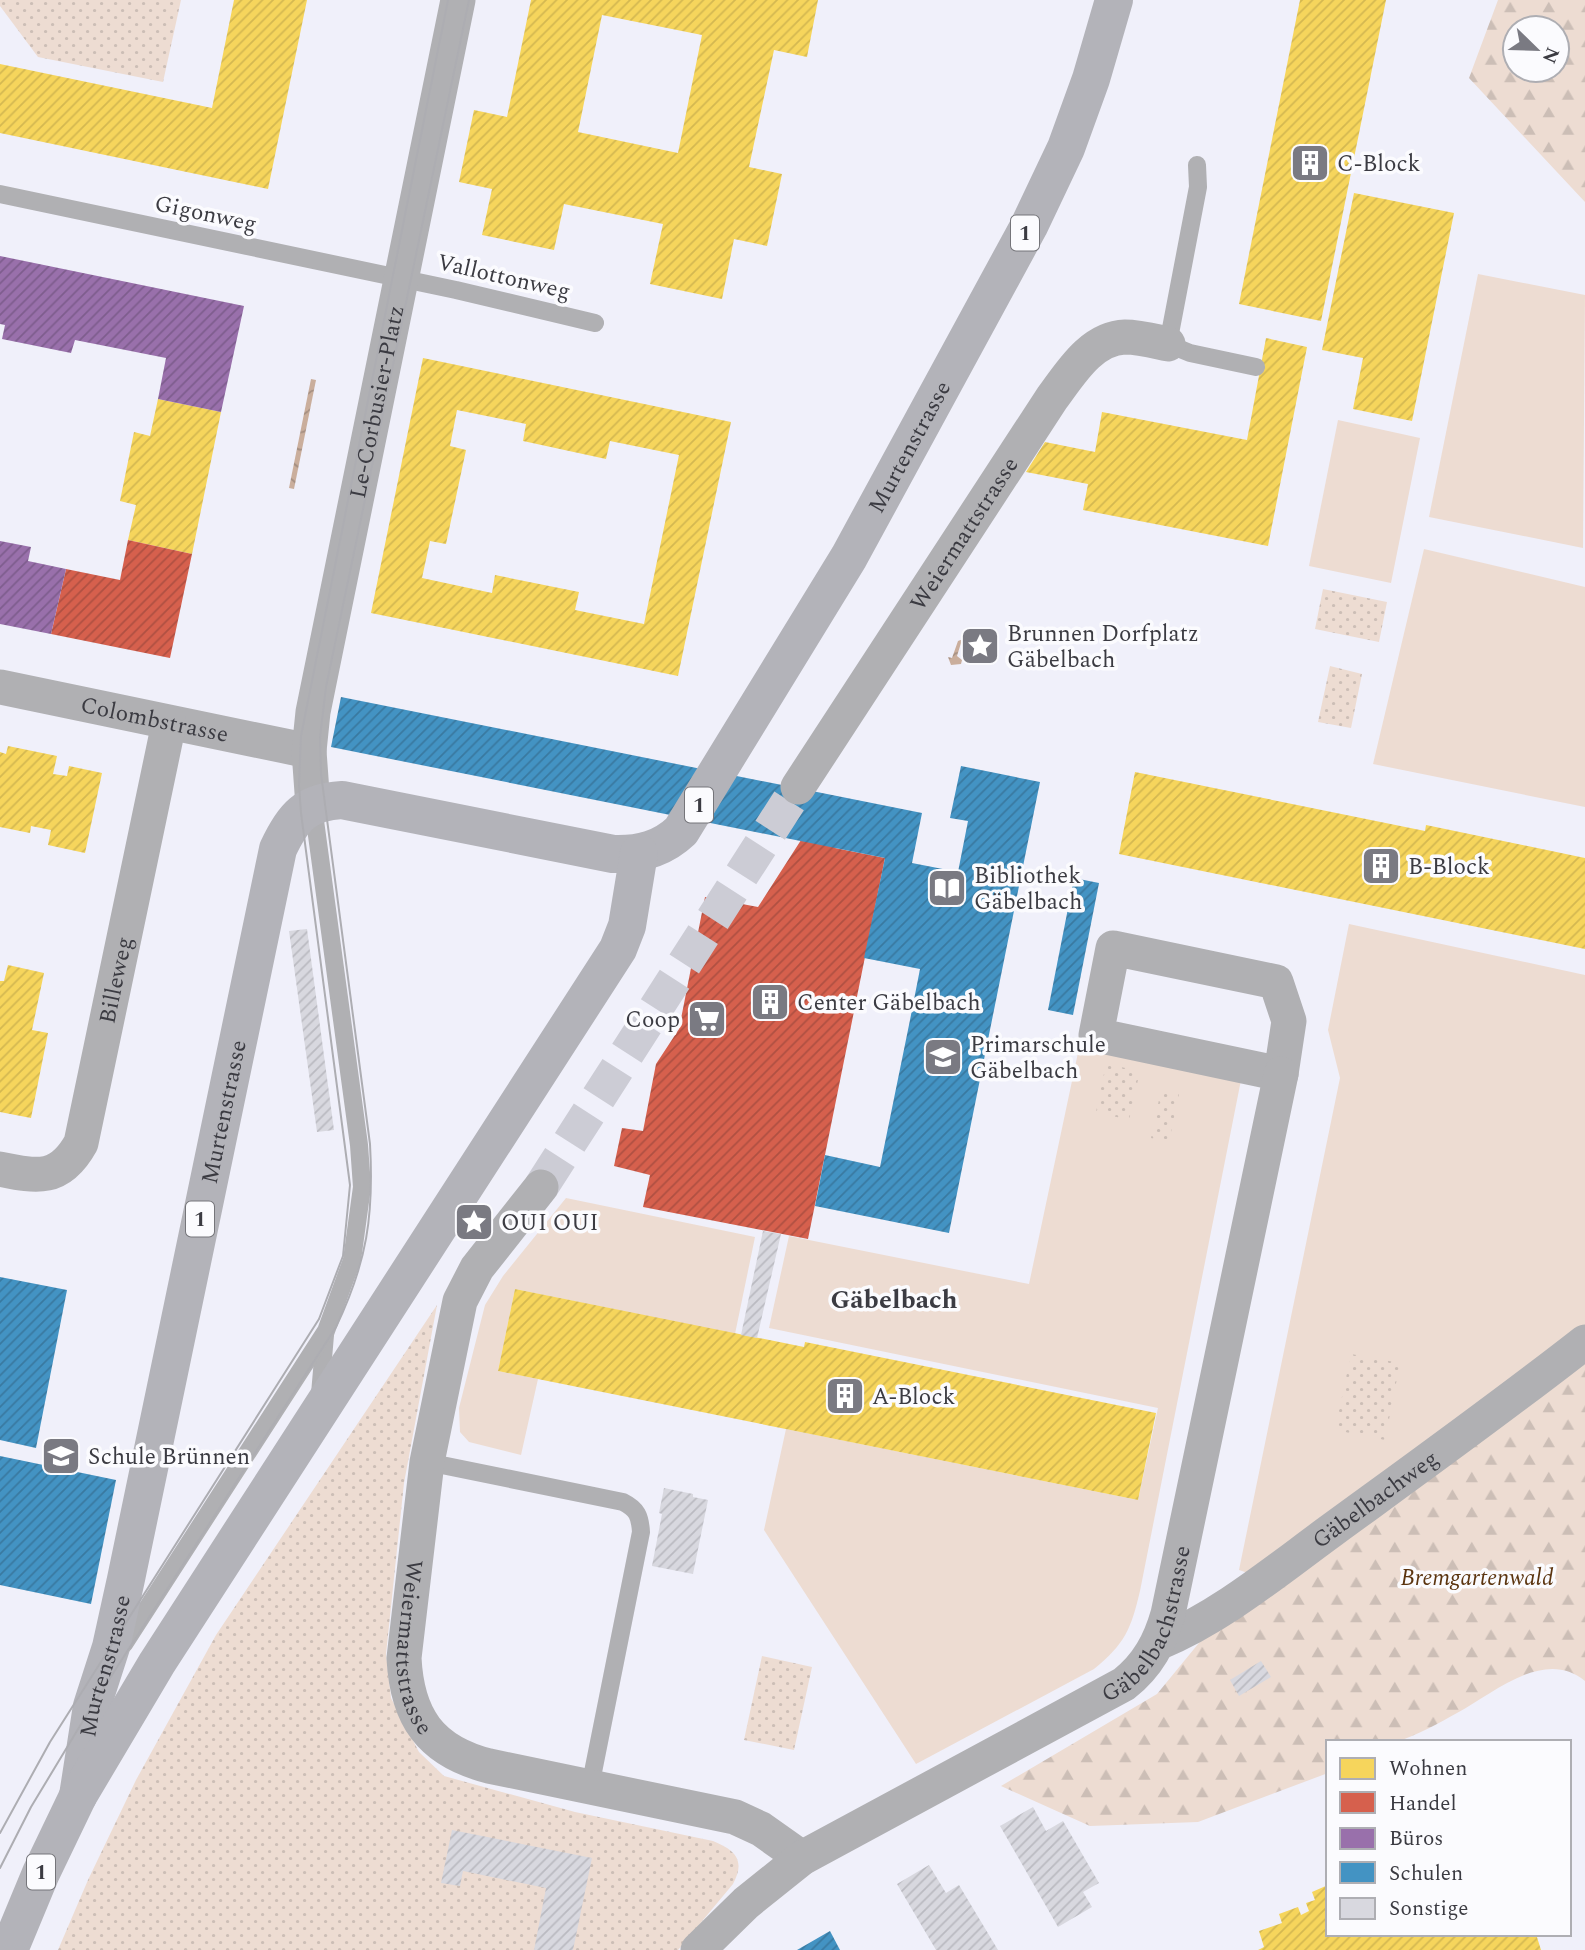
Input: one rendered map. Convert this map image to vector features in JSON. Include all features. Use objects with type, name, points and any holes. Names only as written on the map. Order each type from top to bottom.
[{"type":"main road","name":"Murtenstrasse","points":[[78,1796],[92,1706],[102,1677],[126,1579],[278,849],[293,820],[313,806],[334,800],[353,801],[613,854],[639,853],[663,845],[681,831],[849,557],[1029,226],[1066,148],[1091,79],[1114,0]]},
{"type":"main road","name":"Murtenstrasse","points":[[9,1950],[41,1873],[78,1796],[157,1663],[605,972],[627,926],[639,853]]},
{"type":"street","name":"Le-Corbusier-Platz","points":[[313,806],[309,751],[313,712],[458,0]]},
{"type":"street","name":"Weiermattstrasse","points":[[798,787],[1052,398],[1079,364],[1106,341],[1123,337],[1168,344]]},
{"type":"street","name":"Colombstrasse","points":[[0,687],[309,751]]},
{"type":"street","name":"Billeweg","points":[[0,1170],[32,1175],[53,1173],[68,1163],[81,1143],[169,723]]},
{"type":"street","name":"Gäbelbachstrasse","points":[[698,1950],[746,1903],[802,1858],[1124,1684],[1141,1669],[1158,1643],[1168,1614],[1280,1074],[1289,1021],[1276,982],[1113,948],[1096,1035],[1280,1074]]},
{"type":"street","name":"Weiermattstrasse","points":[[541,1187],[477,1268],[463,1293],[427,1462],[404,1658],[405,1678],[417,1718],[442,1746],[473,1762],[735,1817],[761,1829],[802,1858]]},
{"type":"street","name":"Gäbelbachweg","points":[[1158,1643],[1183,1633],[1252,1588],[1502,1407],[1585,1342]]},
{"type":"lane","points":[[1197,165],[1198,187],[1168,344],[1190,353],[1256,367]]},
{"type":"lane","name":"Gigonweg","points":[[0,194],[402,279]]},
{"type":"lane","name":"Vallottonweg","points":[[402,279],[595,323]]},
{"type":"lane","points":[[102,1677],[326,1331],[352,1260],[362,1187],[359,1145],[313,806]]},
{"type":"lane","points":[[319,1411],[326,1331]]},
{"type":"lane","points":[[427,1462],[623,1502],[636,1510],[640,1532],[590,1787]]},
{"type":"green space","points":[[0,0],[181,0],[163,82],[38,57],[0,6]]},
{"type":"green space","points":[[1498,0],[1585,0],[1585,202],[1469,78]]},
{"type":"green space","points":[[1478,274],[1585,295],[1583,548],[1429,517]]},
{"type":"green space","points":[[1338,420],[1420,438],[1391,583],[1309,566]]},
{"type":"green space","points":[[1424,549],[1585,587],[1585,807],[1373,764]]},
{"type":"green space","points":[[1323,589],[1387,602],[1379,642],[1315,629]]},
{"type":"green space","points":[[1330,666],[1362,674],[1351,728],[1318,722]]},
{"type":"green space","points":[[1349,924],[1585,975],[1585,1326],[1251,1574],[1239,1570],[1340,1078],[1328,1030]]},
{"type":"green space","points":[[1079,1048],[1241,1080],[1140,1591],[1125,1635],[1113,1652],[1094,1669],[916,1764],[764,1530],[786,1429],[1138,1500],[1158,1408],[769,1328],[789,1236],[1029,1284]]},
{"type":"green space","points":[[1106,1064],[1140,1071],[1129,1120],[1096,1112]]},
{"type":"green space","points":[[1161,1090],[1179,1094],[1169,1142],[1151,1138]]},
{"type":"green space","points":[[566,1198],[755,1237],[735,1334],[515,1289],[498,1371],[538,1379],[521,1455],[469,1442],[460,1432],[459,1408],[485,1305],[503,1276]]},
{"type":"green space","points":[[437,1305],[404,1483],[386,1654],[391,1698],[419,1752],[444,1776],[575,1812],[713,1841],[727,1848],[736,1857],[738,1868],[733,1884],[678,1950],[58,1950],[136,1780],[216,1635]]},
{"type":"green space","points":[[1351,1354],[1400,1363],[1385,1440],[1335,1430]]},
{"type":"green space","name":"Bremgartenwald","points":[[1585,1361],[1585,1681],[1569,1672],[1553,1669],[1536,1671],[1519,1677],[1405,1739],[1326,1740],[1326,1774],[1198,1822],[1090,1826],[1001,1786],[1157,1694],[1203,1638]]},
{"type":"green space","points":[[762,1656],[812,1667],[794,1750],[744,1740]]},
{"type":"water","points":[[311,379],[316,380],[294,489],[289,488]]},
{"type":"water","name":"Brunnen Dorfplatz Gäbelbach","points":[[971,628],[980,628],[982,634],[987,633],[990,636],[989,653],[982,660],[976,658],[975,645],[971,641],[972,652],[964,652],[962,647],[967,641],[964,640],[957,656],[962,660],[961,664],[951,665],[948,657],[952,658],[958,641],[968,637]]},
{"type":"building: Wohnen","points":[[234,0],[307,0],[268,189],[0,133],[0,64],[212,108]]},
{"type":"building: Wohnen","points":[[531,0],[818,0],[807,57],[774,50],[749,167],[782,174],[767,246],[734,239],[722,299],[650,284],[663,224],[564,204],[554,250],[482,235],[492,189],[459,182],[474,110],[507,117]],"holes":[[[602,15],[702,35],[678,153],[578,132]]]},
{"type":"building: Wohnen","name":"C-Block","points":[[1300,0],[1386,0],[1321,321],[1239,304]]},
{"type":"building: Wohnen","points":[[1354,193],[1454,213],[1412,421],[1353,409],[1363,358],[1322,350]]},
{"type":"building: Wohnen","points":[[1266,338],[1307,347],[1268,546],[1083,510],[1088,484],[1026,472],[1045,442],[1095,452],[1102,412],[1247,440]]},
{"type":"building: Wohnen","points":[[423,358],[731,422],[678,676],[371,613]],"holes":[[[457,410],[526,424],[523,441],[606,459],[610,441],[679,455],[644,624],[575,610],[579,592],[495,575],[492,593],[422,578],[430,541],[446,544],[466,450],[450,446]]]},
{"type":"building: Wohnen","points":[[158,399],[221,412],[192,554],[128,540],[136,505],[120,501],[134,432],[150,436]]},
{"type":"building: Wohnen","points":[[8,746],[57,756],[53,774],[67,776],[69,766],[102,773],[85,853],[48,845],[51,830],[31,826],[30,833],[0,827],[0,752],[6,754]]},
{"type":"building: Wohnen","name":"B-Block","points":[[1135,772],[1425,831],[1426,825],[1585,858],[1585,949],[1119,854]]},
{"type":"building: Wohnen","points":[[8,965],[44,973],[32,1030],[48,1033],[31,1118],[0,1112],[0,981],[4,981]]},
{"type":"building: Wohnen","name":"A-Block","points":[[515,1289],[804,1347],[805,1342],[1156,1413],[1138,1500],[498,1371]]},
{"type":"building: Wohnen","points":[[1326,1886],[1326,1936],[1537,1936],[1541,1950],[1258,1950],[1264,1947],[1259,1931],[1282,1923],[1279,1914],[1298,1907],[1301,1915],[1309,1911],[1306,1903],[1315,1900],[1312,1892]]},
{"type":"building: Handel","points":[[128,540],[192,554],[170,658],[51,634],[66,569],[120,580]]},
{"type":"building: Handel","name":"Center Gäbelbach","points":[[830,795],[844,798],[835,848],[885,858],[808,1239],[643,1207],[650,1175],[614,1166],[622,1128],[643,1131],[656,1064],[679,1029],[705,897],[758,907]]},
{"type":"building: Büros","points":[[0,256],[244,306],[221,412],[158,399],[166,358],[75,340],[71,353],[2,339],[5,325],[0,324]]},
{"type":"building: Büros","points":[[0,541],[31,547],[28,561],[66,569],[51,634],[0,624]]},
{"type":"building: Schulen","points":[[341,697],[922,813],[912,863],[958,872],[968,821],[950,818],[961,766],[1040,782],[949,1233],[815,1206],[825,1155],[880,1167],[910,1020],[920,969],[864,958],[885,858],[331,747]]},
{"type":"building: Schulen","points":[[1074,878],[1099,883],[1073,1015],[1048,1010]]},
{"type":"building: Schulen","points":[[0,1277],[67,1290],[36,1448],[0,1440]]},
{"type":"building: Schulen","points":[[0,1456],[116,1480],[91,1604],[0,1585]]},
{"type":"building: Schulen","points":[[830,1931],[840,1950],[797,1950]]},
{"type":"building: Sonstige","points":[[307,929],[334,1130],[317,1132],[289,931]]},
{"type":"building: Sonstige","points":[[763,1231],[781,1234],[757,1338],[741,1335]]},
{"type":"building: Sonstige","points":[[664,1488],[708,1500],[693,1574],[652,1566]]},
{"type":"building: Sonstige","points":[[1261,1661],[1271,1677],[1239,1696],[1230,1680]]},
{"type":"building: Sonstige","points":[[1033,1807],[1046,1831],[1063,1821],[1099,1883],[1083,1892],[1092,1907],[1058,1927],[1000,1826]]},
{"type":"building: Sonstige","points":[[452,1830],[592,1858],[573,1950],[534,1950],[546,1888],[463,1871],[460,1886],[441,1883]]},
{"type":"building: Sonstige","points":[[929,1865],[946,1893],[959,1885],[998,1950],[936,1950],[897,1884]]},
{"type":"tunnel","points":[[541,1187],[798,787]]},
{"type":"tram line","points":[[0,1833],[50,1742],[319,1319],[343,1256],[350,1185],[301,813],[301,736],[448,0]]},
{"type":"tram line","points":[[0,1868],[31,1807],[92,1706],[336,1327],[361,1260],[371,1194],[370,1144],[321,774],[320,737],[326,687],[469,0]]},
{"type":"place","name":"C-Block","points":[[1310,163]]},
{"type":"place","name":"Brunnen Dorfplatz Gäbelbach","points":[[980,646]]},
{"type":"place","name":"B-Block","points":[[1381,866]]},
{"type":"place","name":"Bibliothek Gäbelbach","points":[[947,888]]},
{"type":"place","name":"Center Gäbelbach","points":[[770,1002]]},
{"type":"place","name":"Coop","points":[[707,1019]]},
{"type":"place","name":"Primarschule Gäbelbach","points":[[943,1057]]},
{"type":"place","name":"OUI OUI","points":[[474,1222]]},
{"type":"place","name":"A-Block","points":[[845,1396]]},
{"type":"place","name":"Schule Brünnen","points":[[61,1456]]},
{"type":"district","name":"Gäbelbach","points":[[894,1299]]}]
